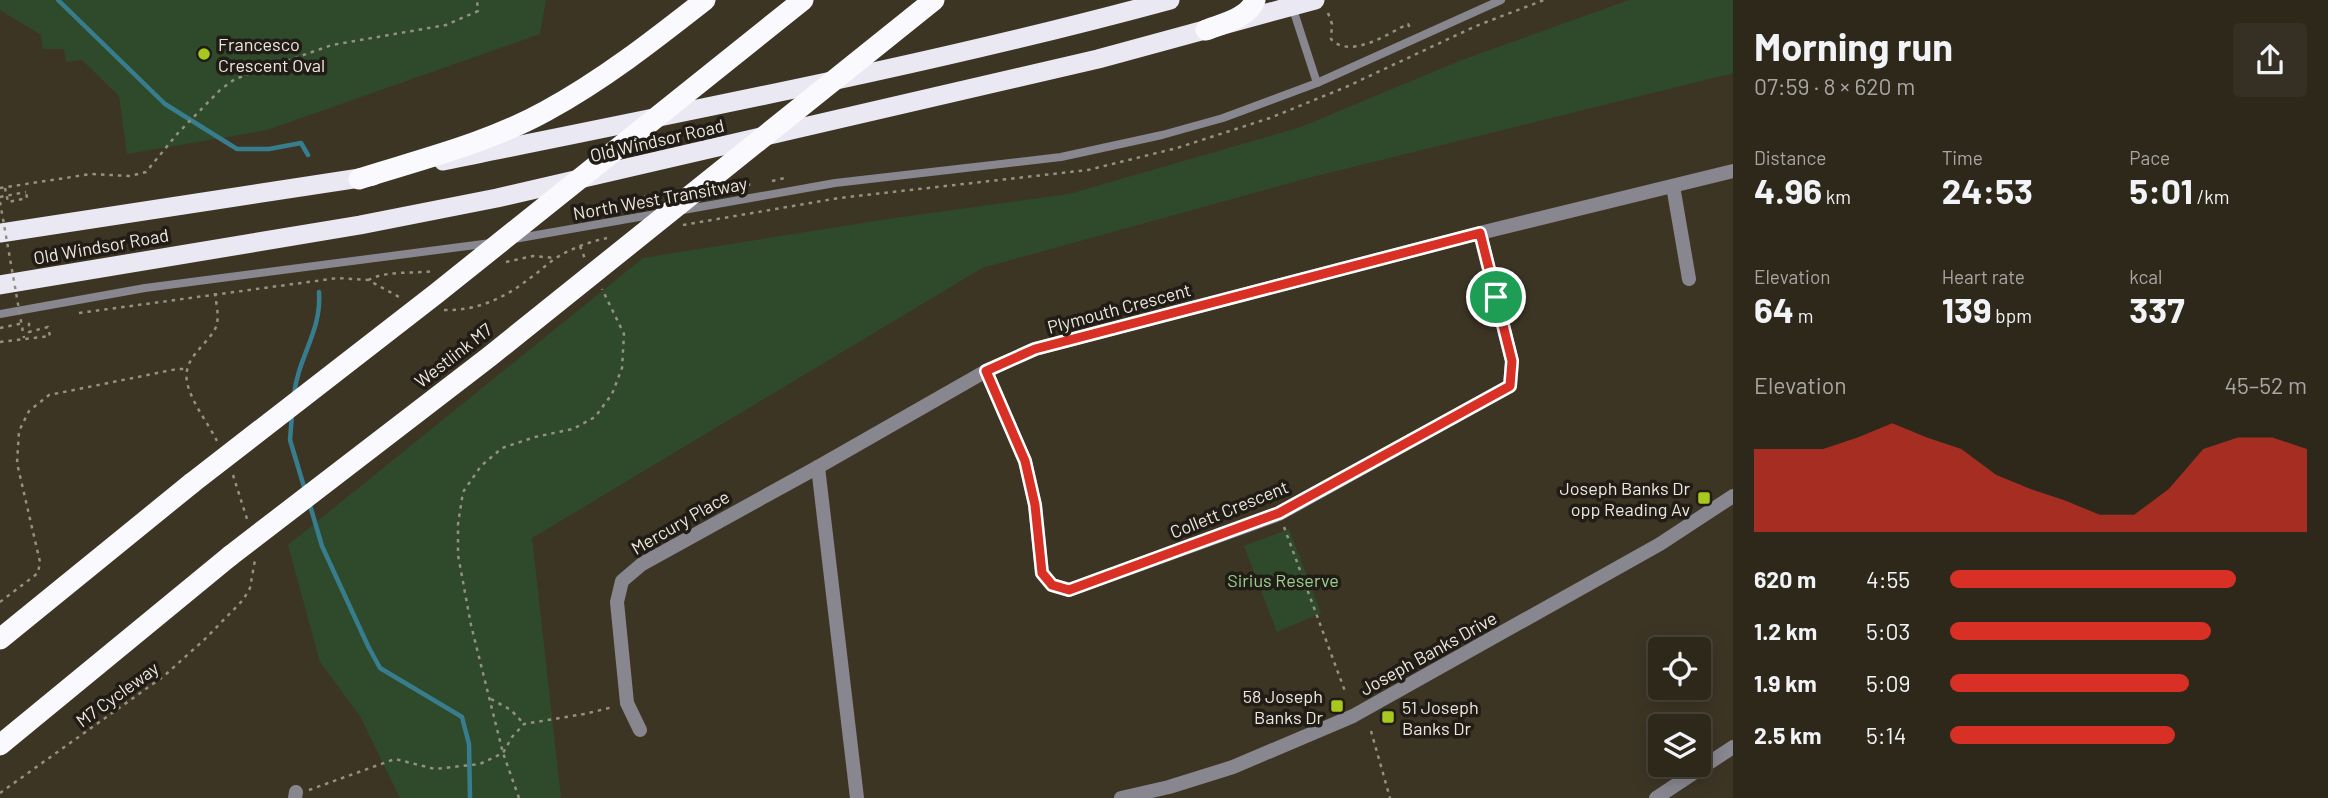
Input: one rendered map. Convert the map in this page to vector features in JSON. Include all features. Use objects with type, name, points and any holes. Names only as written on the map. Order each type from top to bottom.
[{"type":"highway","points":[[359,178],[447,152],[499,133],[544,112],[604,76],[705,0]]},
{"type":"highway","points":[[0,639],[192,483],[438,293],[803,0]]},
{"type":"highway","name":"Westlink M7","points":[[0,745],[230,556],[489,357],[934,0]]},
{"type":"highway","name":"Old Windsor Road","points":[[0,233],[359,178],[905,64],[1086,23],[1170,0]]},
{"type":"highway","points":[[1206,30],[1245,13],[1255,0]]},
{"type":"highway","name":"Old Windsor Road","points":[[0,285],[360,225],[497,198],[1098,59],[1206,30],[1290,3],[1315,0]]},
{"type":"street","name":"Plymouth Crescent","points":[[818,467],[986,371],[1035,349],[1480,233],[1733,171]]},
{"type":"street","points":[[1673,186],[1689,279]]},
{"type":"street","name":"Collett Crescent","points":[[986,371],[1025,461],[1035,505],[1042,573],[1052,585],[1069,590],[1279,513],[1510,386],[1512,361],[1480,233]]},
{"type":"street","points":[[818,467],[857,798]]},
{"type":"street","name":"Mercury Place","points":[[639,730],[627,704],[617,602],[622,581],[642,564],[818,467]]},
{"type":"street","name":"Joseph Banks Drive","points":[[1121,798],[1169,787],[1233,767],[1353,716],[1627,564],[1733,496]]},
{"type":"street","points":[[1656,798],[1733,747]]},
{"type":"lane","name":"North West Transitway","points":[[0,314],[145,288],[538,235],[835,183],[1074,155],[1223,118],[1317,83],[1501,0]]},
{"type":"lane","points":[[1290,3],[1317,83]]},
{"type":"path","points":[[24,338],[0,200],[26,192],[27,198],[8,202],[2,188],[90,174],[130,176],[146,172],[178,132],[220,90],[235,79],[332,45],[446,25],[478,11],[477,0]]},
{"type":"path","points":[[1332,24],[1331,39],[1340,46],[1349,47],[1363,45],[1408,24]]},
{"type":"path","points":[[580,246],[588,263]]},
{"type":"path","points":[[519,798],[503,753],[489,698],[471,625],[458,555],[458,524],[463,492],[481,466],[502,448],[573,429],[595,417],[612,394],[622,368],[624,334],[600,285]]},
{"type":"path","points":[[74,314],[215,293],[218,316],[215,329],[191,358],[187,369],[187,382],[222,450]]},
{"type":"path","points":[[0,328],[38,320]]},
{"type":"path","points":[[0,342],[50,336],[48,327],[29,332],[29,322]]},
{"type":"path","points":[[0,602],[38,573],[40,562],[17,463],[19,430],[29,411],[49,395],[187,369]]},
{"type":"path","points":[[232,471],[245,514]]},
{"type":"path","points":[[1279,513],[1346,694]]},
{"type":"path","name":"M7 Cycleway","points":[[0,793],[164,676],[239,605]]},
{"type":"path","points":[[489,698],[510,710],[524,724]]},
{"type":"path","points":[[295,795],[396,759],[435,769],[480,764],[503,753],[524,724],[627,704]]},
{"type":"path","points":[[1371,731],[1390,798]]},
{"type":"green space","points":[[0,0],[546,0],[540,34],[267,130],[127,154],[119,96],[82,60],[66,62],[64,49],[43,49],[41,35],[0,10]]},
{"type":"green space","points":[[1629,0],[1733,0],[1733,73],[1312,177],[982,268],[532,538],[561,798],[400,798],[360,716],[320,662],[288,545],[643,258],[888,219],[1069,194],[1301,127],[1462,60]]},
{"type":"green space","name":"Sirius Reserve","points":[[1289,529],[1321,613],[1277,632],[1244,546]]},
{"type":"waterway","points":[[58,0],[165,104],[237,149],[269,149],[301,143],[308,155]]},
{"type":"waterway","points":[[294,395],[296,381],[317,319],[319,292]]},
{"type":"waterway","points":[[292,414],[290,440],[305,490]]},
{"type":"waterway","points":[[309,502],[322,546],[380,668],[462,717],[469,744],[470,798]]},
{"type":"place","name":"Francesco Crescent Oval","points":[[204,54]]},
{"type":"place","name":"Joseph Banks Dr opp Reading Av","points":[[1704,498]]},
{"type":"place","name":"58 Joseph Banks Dr","points":[[1337,706]]},
{"type":"place","name":"51 Joseph Banks Dr","points":[[1388,717]]},
{"type":"route","points":[[1480,233],[1496,297],[1512,361],[1510,386],[1279,513],[1069,590],[1052,585],[1042,573],[1035,505],[1025,461],[986,371],[1035,349],[1480,233]]}]
